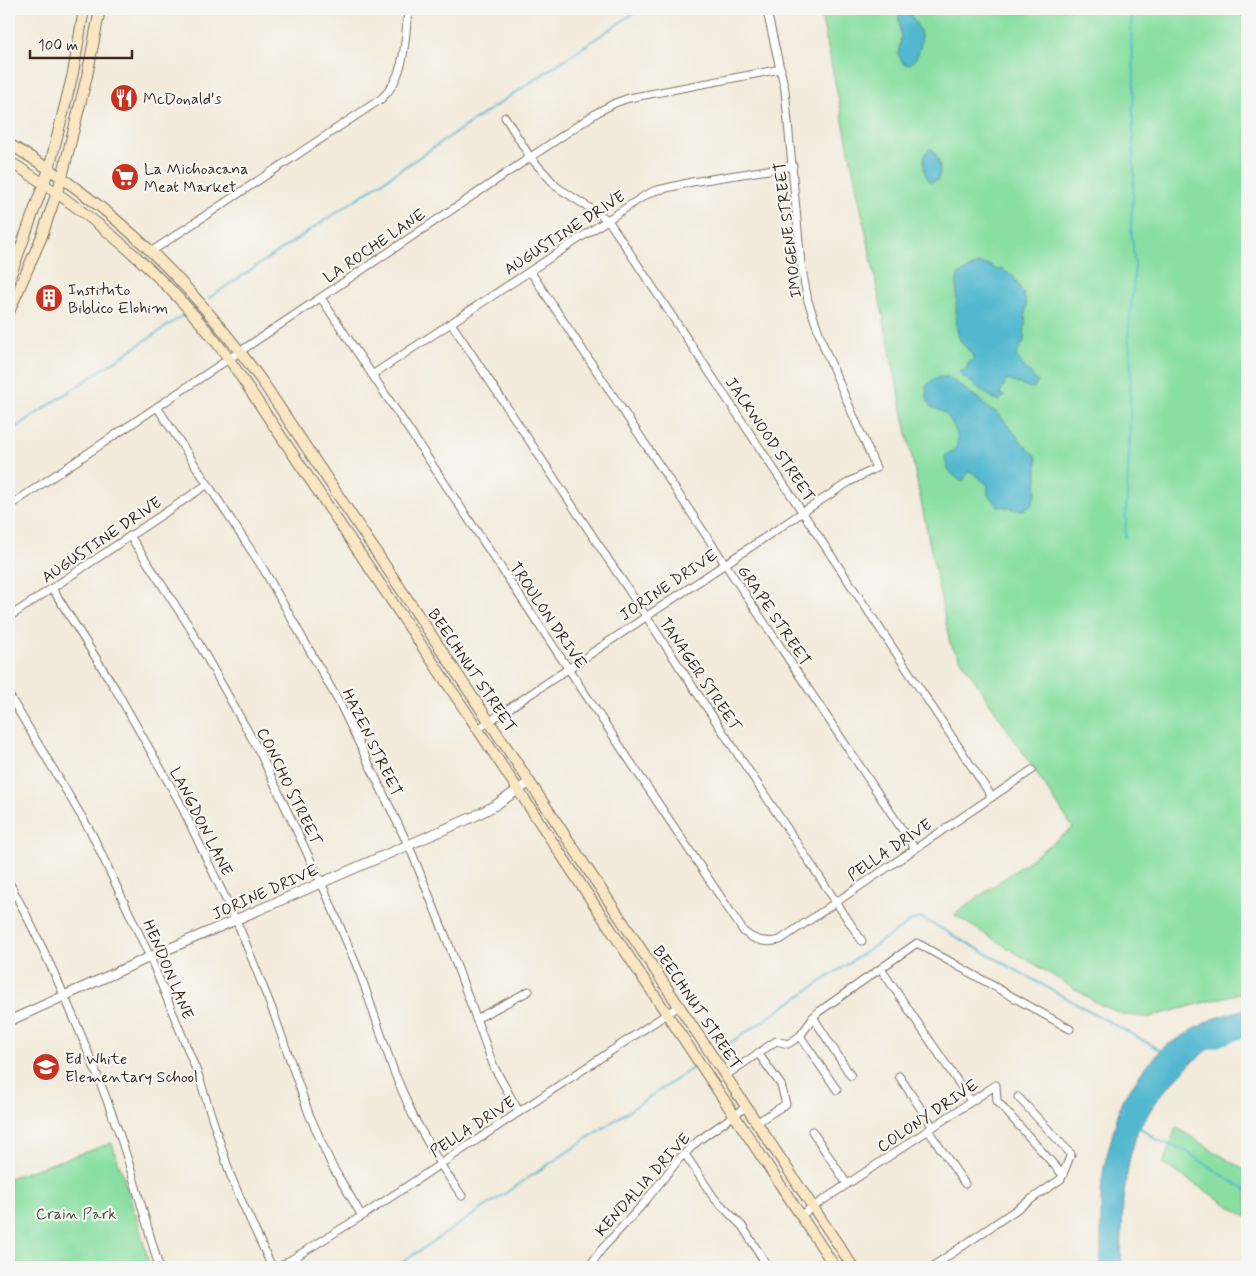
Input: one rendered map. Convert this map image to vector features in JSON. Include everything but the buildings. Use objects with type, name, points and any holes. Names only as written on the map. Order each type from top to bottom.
[{"type":"main road","points":[[9,280],[49,168],[73,73],[84,9]]},
{"type":"main road","points":[[9,312],[42,236],[57,194],[81,102],[100,9]]},
{"type":"main road","name":"BEECHNUT STREET","points":[[9,144],[62,177],[98,204],[152,251],[210,313],[240,351],[853,1267]]},
{"type":"main road","name":"BEECHNUT STREET","points":[[9,161],[115,237],[134,254],[197,317],[229,358],[835,1267]]},
{"type":"main road","points":[[308,476],[320,468]]},
{"type":"main road","points":[[397,609],[409,601]]},
{"type":"main road","points":[[593,903],[605,895]]},
{"type":"street","points":[[152,251],[389,92],[400,71],[408,9]]},
{"type":"street","name":"IMOGENE STREET","points":[[764,9],[768,16],[785,90],[802,264],[808,301],[825,350],[876,468]]},
{"type":"street","name":"LA ROCHE LANE","points":[[9,506],[530,156],[615,103],[640,96],[781,69]]},
{"type":"street","name":"JACKWOOD STREET","points":[[505,118],[530,156],[559,189],[608,220],[992,797]]},
{"type":"street","name":"AUGUSTINE DRIVE","points":[[372,375],[608,220],[654,192],[692,182],[793,166]]},
{"type":"street","name":"GRAPE STREET","points":[[530,271],[915,849]]},
{"type":"street","name":"TROULON DRIVE","points":[[320,298],[744,932],[751,938],[759,941]]},
{"type":"street","name":"TANAGER STREET","points":[[451,323],[862,941]]},
{"type":"street","name":"HAZEN STREET","points":[[157,408],[264,570],[340,704],[408,846],[449,945],[494,1067],[519,1112]]},
{"type":"street","name":"JORINE DRIVE","points":[[478,729],[803,512],[849,482],[876,468]]},
{"type":"street","name":"AUGUSTINE DRIVE","points":[[9,617],[208,484]]},
{"type":"street","name":"CONCHO STREET","points":[[130,536],[190,626],[250,734],[322,883],[361,976],[394,1072],[414,1118],[440,1164],[462,1196]]},
{"type":"street","name":"LANGDON LANE","points":[[52,588],[116,690],[179,801],[236,921],[274,1014],[309,1114],[332,1166],[362,1216]]},
{"type":"street","name":"HENDON LANE","points":[[9,695],[92,834],[150,957],[199,1077],[237,1192],[272,1267]]},
{"type":"street","name":"PELLA DRIVE","points":[[759,941],[780,940],[1032,770]]},
{"type":"street","name":"JORINE DRIVE","points":[[9,1021],[150,957],[473,817],[494,806],[530,782]]},
{"type":"street","points":[[9,882],[65,996],[119,1134],[159,1267]]},
{"type":"street","points":[[725,1076],[776,1041],[788,1044],[800,1036],[813,1018],[917,943],[1070,1029]]},
{"type":"street","points":[[881,969],[971,1102]]},
{"type":"street","points":[[476,1019],[529,991]]},
{"type":"street","name":"PELLA DRIVE","points":[[279,1267],[362,1216],[679,1006]]},
{"type":"street","points":[[813,1018],[851,1076]]},
{"type":"street","points":[[800,1036],[837,1090]]},
{"type":"street","points":[[756,1123],[786,1104],[781,1086],[758,1053]]},
{"type":"street","points":[[899,1076],[965,1184]]},
{"type":"street","name":"COLONY DRIVE","points":[[801,1215],[996,1085],[997,1101],[1063,1175]]},
{"type":"street","points":[[932,1267],[1061,1179],[1071,1154],[1018,1097]]},
{"type":"street","name":"KENDALIA DRIVE","points":[[589,1267],[601,1250],[644,1204],[685,1154],[700,1140],[746,1106]]},
{"type":"street","points":[[812,1131],[847,1184]]},
{"type":"street","points":[[685,1154],[714,1198],[742,1226],[768,1267]]},
{"type":"green space","points":[[820,9],[1247,9],[1247,991],[1150,1017],[1124,1015],[1101,1005],[954,915],[1073,828],[950,643]]},
{"type":"green space","points":[[1176,1127],[1247,1172],[1247,1217],[1163,1164]]},
{"type":"green space","name":"Crain Park","points":[[112,1143],[138,1222],[150,1267],[9,1267],[9,1178]]},
{"type":"water","points":[[898,9],[910,9],[921,36],[919,53],[908,65],[903,63],[898,54],[901,39]]},
{"type":"water","points":[[932,149],[934,152],[940,168],[938,180],[930,182],[924,166],[926,152]]},
{"type":"water","points":[[978,264],[989,265],[997,270],[1001,269],[1013,276],[1024,295],[1026,304],[1024,341],[1016,356],[1038,382],[1035,387],[1031,388],[1007,380],[1000,392],[1001,395],[1005,396],[999,401],[961,375],[959,371],[966,370],[968,363],[974,359],[958,335],[956,311],[958,275]]},
{"type":"water","points":[[936,377],[948,377],[982,401],[990,410],[997,412],[1024,445],[1035,455],[1037,458],[1036,494],[1031,505],[1023,510],[998,506],[988,495],[988,485],[974,474],[969,471],[963,481],[950,472],[945,456],[956,447],[958,441],[949,418],[943,412],[931,407],[927,399],[926,386]]},
{"type":"water","points":[[1247,1008],[1247,1029],[1223,1038],[1193,1061],[1158,1098],[1137,1132],[1129,1161],[1123,1200],[1121,1267],[1101,1267],[1101,1191],[1104,1166],[1122,1100],[1144,1069],[1164,1047],[1210,1020]]},
{"type":"waterway","points":[[209,298],[640,9]]},
{"type":"waterway","points":[[1125,538],[1130,431],[1131,358],[1128,337],[1135,267],[1131,227],[1134,177],[1132,9]]},
{"type":"waterway","points":[[9,432],[182,316]]},
{"type":"waterway","points":[[721,1049],[913,920],[922,918],[1162,1051]]},
{"type":"waterway","points":[[1210,1043],[1247,1030]]},
{"type":"waterway","points":[[395,1267],[693,1068]]},
{"type":"waterway","points":[[1138,1126],[1157,1140],[1184,1150],[1247,1191]]},
{"type":"place","name":"McDonald's","points":[[124,98]]},
{"type":"place","name":"La Michoacana Meat Market","points":[[125,177]]},
{"type":"place","name":"Instituto Biblico Elohim","points":[[49,298]]},
{"type":"place","name":"Ed White Elementary School","points":[[46,1067]]}]
